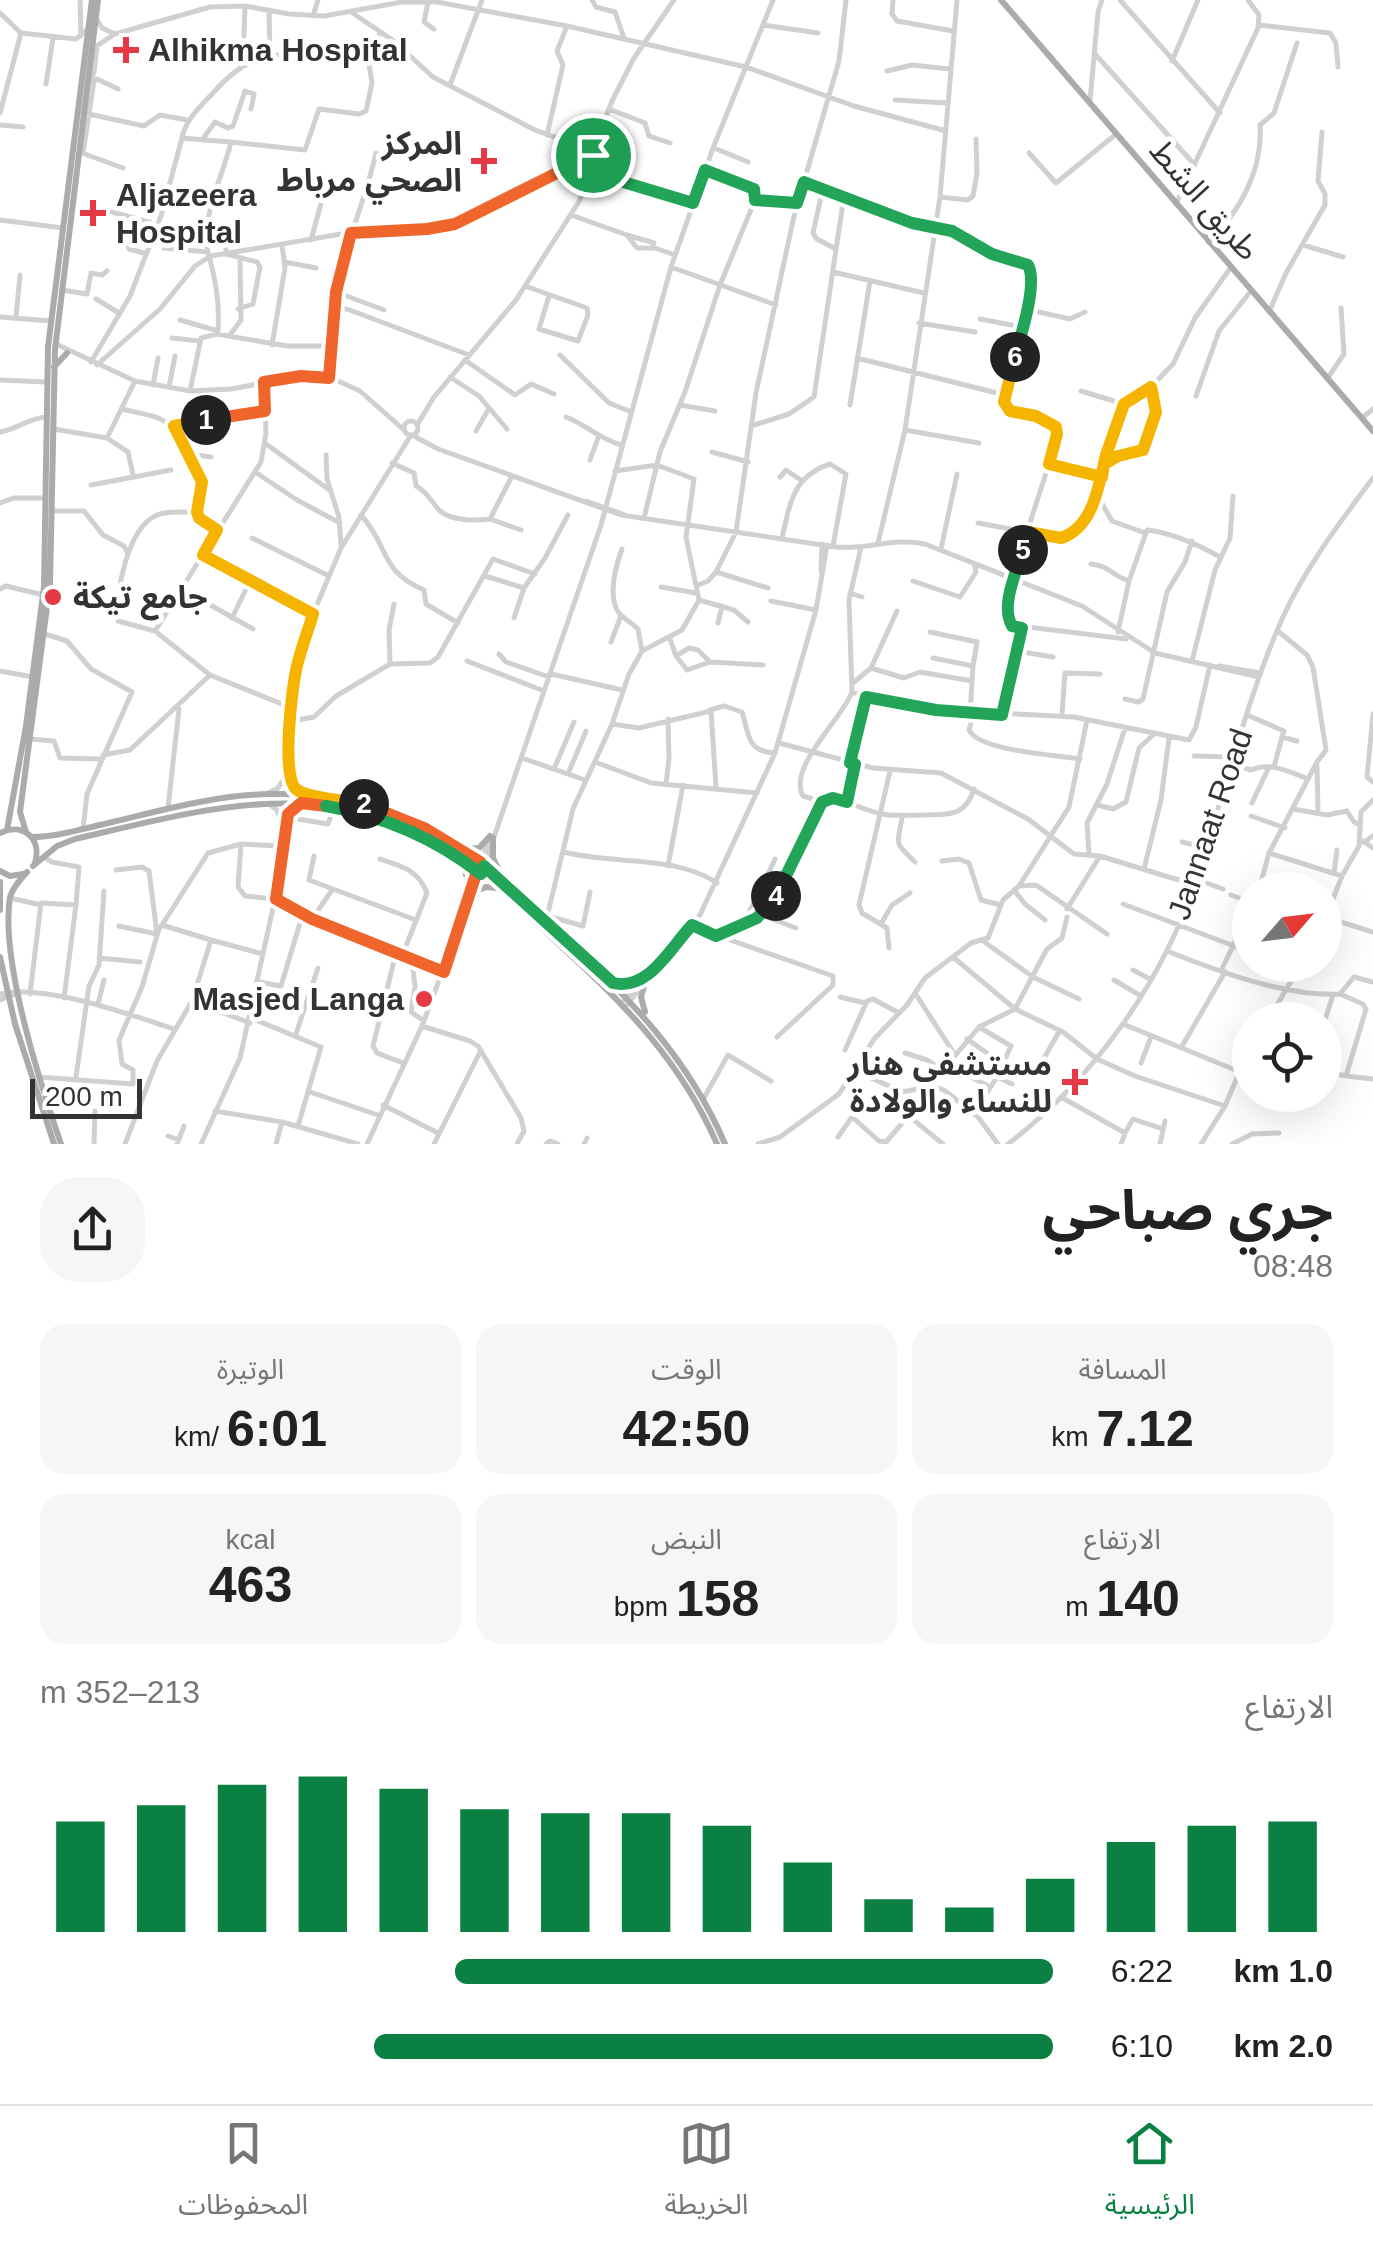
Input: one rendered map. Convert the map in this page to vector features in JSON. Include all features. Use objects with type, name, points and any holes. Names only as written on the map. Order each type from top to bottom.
[{"type":"main road","points":[[95,0],[82,34],[92,48],[86,113],[57,332],[46,382],[43,596],[13,813],[4,831],[29,835],[83,829],[168,809],[308,794],[363,804],[391,813],[481,868],[650,1022]]},
{"type":"main road","points":[[0,871],[15,876],[30,869],[38,850],[20,812],[45,634],[52,510],[52,321],[92,48],[95,0]]},
{"type":"main road","name":"طريق الشط","points":[[1002,0],[1373,432]]},
{"type":"main road","points":[[54,368],[68,351],[57,332]]},
{"type":"main road","points":[[62,1144],[7,996],[9,898],[30,869],[57,846],[200,810],[267,798],[334,807],[396,824],[461,853],[479,848],[492,837]]},
{"type":"main road","points":[[492,837],[493,858],[502,886],[546,919],[613,983],[684,1080],[716,1144]]},
{"type":"main road","points":[[461,853],[472,891],[502,886]]},
{"type":"main road","points":[[0,882],[0,910]]},
{"type":"main road","points":[[0,956],[1,977],[54,1144]]},
{"type":"main road","points":[[613,983],[628,986],[646,979]]},
{"type":"main road","points":[[646,979],[642,1004],[650,1022],[704,1098],[726,1144]]},
{"type":"street","points":[[80,0],[82,34],[92,48],[115,34],[210,8],[246,6],[313,16],[351,12],[380,3],[428,2],[479,9],[746,67],[884,115],[946,130]]},
{"type":"street","points":[[266,0],[270,55]]},
{"type":"street","points":[[313,16],[318,0]]},
{"type":"street","points":[[450,85],[482,0]]},
{"type":"street","points":[[592,0],[595,6],[615,12],[624,38]]},
{"type":"street","points":[[283,830],[279,814],[267,798],[282,784],[288,761],[297,665],[341,548],[401,448],[418,427],[422,414],[526,286],[571,215],[590,172],[608,109],[644,43],[674,0]]},
{"type":"street","points":[[367,1144],[444,972],[522,757],[601,526],[670,266],[773,0]]},
{"type":"street","points":[[661,587],[696,589],[708,581],[736,532],[751,426],[797,203],[843,42],[846,0]]},
{"type":"street","points":[[894,0],[892,14],[898,22],[953,31]]},
{"type":"street","points":[[878,543],[905,430],[911,370],[936,228],[956,0]]},
{"type":"street","points":[[1090,104],[1102,0]]},
{"type":"street","points":[[1120,0],[1220,113]]},
{"type":"street","points":[[1172,61],[1198,0]]},
{"type":"street","points":[[1176,204],[1260,24],[1257,11],[1248,0]]},
{"type":"street","points":[[428,2],[424,22],[434,29]]},
{"type":"street","points":[[244,36],[246,6]]},
{"type":"street","points":[[351,12],[432,77],[547,135],[593,153]]},
{"type":"street","points":[[0,14],[22,33],[53,38],[82,34]]},
{"type":"street","points":[[96,18],[102,28],[115,34]]},
{"type":"street","points":[[1260,24],[1330,33],[1336,43],[1338,67]]},
{"type":"street","points":[[763,25],[818,34]]},
{"type":"street","points":[[547,135],[563,64],[557,51],[566,26]]},
{"type":"street","points":[[0,113],[22,33]]},
{"type":"street","points":[[182,138],[305,150],[319,109],[359,114],[366,111],[372,83],[368,58],[380,33]]},
{"type":"street","points":[[46,84],[53,38]]},
{"type":"street","points":[[1208,242],[1227,224],[1248,186],[1258,160],[1260,125],[1274,113],[1297,43]]},
{"type":"street","points":[[1096,54],[1194,163]]},
{"type":"street","points":[[94,364],[130,296],[188,120],[238,66],[270,55],[368,58]]},
{"type":"street","points":[[887,71],[912,66],[950,69]]},
{"type":"street","points":[[88,88],[97,79],[118,89]]},
{"type":"street","points":[[202,140],[215,122],[228,128],[233,126],[245,91],[254,94],[251,108]]},
{"type":"street","points":[[895,100],[947,103]]},
{"type":"street","points":[[608,109],[644,123],[650,137],[670,143]]},
{"type":"street","points":[[86,113],[144,126],[160,115],[188,120]]},
{"type":"street","points":[[0,125],[23,128]]},
{"type":"street","points":[[1269,312],[1326,202],[1318,181],[1322,132]]},
{"type":"street","points":[[1029,153],[1056,183],[1115,136]]},
{"type":"street","points":[[940,196],[968,200],[973,196],[976,138]]},
{"type":"street","points":[[218,332],[218,291],[210,254],[214,199],[231,142]]},
{"type":"street","points":[[713,148],[748,162]]},
{"type":"street","points":[[81,153],[123,168]]},
{"type":"street","points":[[329,378],[336,292],[376,153]]},
{"type":"street","points":[[164,248],[226,254],[351,233],[455,224],[593,153]]},
{"type":"street","points":[[644,518],[657,465],[720,285],[755,200],[754,189],[705,170]]},
{"type":"street","points":[[590,172],[693,203]]},
{"type":"street","points":[[804,182],[912,223],[952,231],[992,254],[1029,266],[1032,272],[1026,310],[1004,402],[1010,411],[1036,416],[1056,427],[1057,434],[1013,578],[1008,618],[1012,626],[1022,628],[1129,639]]},
{"type":"street","points":[[312,240],[326,185]]},
{"type":"street","points":[[823,188],[813,233],[836,249]]},
{"type":"street","points":[[751,426],[778,419],[813,400],[844,196]]},
{"type":"street","points":[[755,200],[797,203]]},
{"type":"street","points":[[112,212],[154,224]]},
{"type":"street","points":[[571,215],[654,242]]},
{"type":"street","points":[[0,220],[63,228]]},
{"type":"street","points":[[146,253],[127,246],[154,224]]},
{"type":"street","points":[[226,226],[226,254]]},
{"type":"street","points":[[627,236],[637,248],[655,248],[675,255]]},
{"type":"street","points":[[272,344],[285,262],[282,245]]},
{"type":"street","points":[[1303,245],[1343,257]]},
{"type":"street","points":[[94,364],[160,309],[194,266],[210,254]]},
{"type":"street","points":[[226,254],[258,262],[260,267],[254,304],[238,308]]},
{"type":"street","points":[[229,336],[240,324],[240,260]]},
{"type":"street","points":[[285,262],[316,268]]},
{"type":"street","points":[[670,266],[776,305]]},
{"type":"street","points":[[978,523],[1066,537],[1086,515],[1097,495],[1124,404],[1151,387],[1174,364],[1194,318],[1230,267]]},
{"type":"street","points":[[62,290],[86,294],[91,274],[107,271]]},
{"type":"street","points":[[833,272],[924,293]]},
{"type":"street","points":[[16,318],[20,275]]},
{"type":"street","points":[[850,405],[870,280]]},
{"type":"street","points":[[526,286],[586,308],[588,315],[578,341],[539,329],[549,296]]},
{"type":"street","points":[[1196,396],[1218,331],[1251,291]]},
{"type":"street","points":[[336,292],[384,310]]},
{"type":"street","points":[[96,299],[120,314]]},
{"type":"street","points":[[333,308],[347,309],[467,357],[515,394],[521,394],[531,384],[554,394]]},
{"type":"street","points":[[1328,379],[1344,354],[1341,308]]},
{"type":"street","points":[[1026,310],[1068,319],[1085,312]]},
{"type":"street","points":[[0,317],[52,321]]},
{"type":"street","points":[[980,318],[1022,327]]},
{"type":"street","points":[[180,320],[229,336],[272,344],[330,346]]},
{"type":"street","points":[[919,323],[975,332]]},
{"type":"street","points":[[190,391],[200,341],[204,335],[218,332]]},
{"type":"street","points":[[172,338],[200,341]]},
{"type":"street","points":[[52,345],[136,381],[190,391],[220,390],[301,376],[329,378],[354,388],[412,436],[438,449],[588,503],[644,518],[829,546],[861,547],[902,540],[941,549],[1082,606],[1155,653],[1259,675]]},
{"type":"street","points":[[560,355],[609,403],[629,411]]},
{"type":"street","points":[[169,388],[174,356]]},
{"type":"street","points":[[153,385],[158,358]]},
{"type":"street","points":[[858,358],[1005,395]]},
{"type":"street","points":[[450,377],[479,396],[506,429]]},
{"type":"street","points":[[0,380],[46,382]]},
{"type":"street","points":[[106,438],[136,381]]},
{"type":"street","points":[[155,631],[255,472],[266,444],[264,382]]},
{"type":"street","points":[[1104,464],[1143,450],[1156,412],[1151,387]]},
{"type":"street","points":[[1081,391],[1124,404]]},
{"type":"street","points":[[680,405],[715,410]]},
{"type":"street","points":[[122,409],[174,426],[202,482],[199,518],[217,530]]},
{"type":"street","points":[[1362,418],[1373,409]]},
{"type":"street","points":[[476,431],[488,410]]},
{"type":"street","points":[[174,426],[265,411]]},
{"type":"street","points":[[388,414],[418,427],[423,437],[438,449]]},
{"type":"street","points":[[401,448],[409,421],[422,414]]},
{"type":"street","points":[[0,432],[19,428],[32,418],[46,417]]},
{"type":"street","points":[[566,417],[598,438],[621,445]]},
{"type":"street","points":[[52,429],[106,438],[128,452],[133,475]]},
{"type":"street","points":[[905,430],[979,443]]},
{"type":"street","points":[[590,460],[598,438]]},
{"type":"street","points":[[266,444],[330,491]]},
{"type":"street","points":[[712,452],[748,462]]},
{"type":"street","points":[[188,454],[212,457]]},
{"type":"street","points":[[326,456],[330,491],[340,523],[341,548]]},
{"type":"street","points":[[392,463],[414,473],[415,485],[426,491],[451,518],[490,519],[521,530]]},
{"type":"street","points":[[627,1002],[692,925],[716,883],[775,753],[816,610],[823,556],[829,546],[846,471],[830,464],[806,474],[789,508],[782,538]]},
{"type":"street","points":[[1049,464],[1102,477]]},
{"type":"street","points":[[615,471],[657,465],[694,479],[686,525],[699,600],[682,630],[642,651]]},
{"type":"street","points":[[91,485],[172,470]]},
{"type":"street","points":[[780,477],[786,470],[802,480]]},
{"type":"street","points":[[255,472],[340,523]]},
{"type":"street","points":[[941,549],[957,474]]},
{"type":"street","points":[[490,519],[512,476]]},
{"type":"street","name":"Jannaat Road","points":[[1008,1144],[1096,1060],[1141,996],[1195,882],[1259,675],[1278,630],[1301,581],[1373,478]]},
{"type":"street","points":[[588,503],[610,492]]},
{"type":"street","points":[[610,492],[623,514]]},
{"type":"street","points":[[1097,495],[1112,521],[1145,533]]},
{"type":"street","points":[[1192,661],[1220,557],[1230,538],[1233,496]]},
{"type":"street","points":[[0,503],[14,498],[46,498]]},
{"type":"street","points":[[588,503],[601,526]]},
{"type":"street","points":[[52,510],[84,511],[98,531],[124,546],[127,552]]},
{"type":"street","points":[[197,512],[154,515],[127,552],[118,621],[155,631],[210,676],[292,708]]},
{"type":"street","points":[[601,526],[623,514]]},
{"type":"street","points":[[361,515],[375,531],[395,574],[424,590],[426,604],[458,623]]},
{"type":"street","points":[[514,618],[524,588],[568,515]]},
{"type":"street","points":[[1118,632],[1129,580],[1145,533],[1150,530],[1177,540],[1184,538],[1220,557]]},
{"type":"street","points":[[252,538],[329,576]]},
{"type":"street","points":[[1126,699],[1143,699],[1167,592],[1192,541]]},
{"type":"street","points":[[807,542],[823,556]]},
{"type":"street","points":[[823,556],[829,546]]},
{"type":"street","points":[[861,547],[850,593],[852,692],[811,753],[799,790],[803,796],[822,802],[833,798],[880,816],[902,818],[946,816],[959,810],[974,789]]},
{"type":"street","points":[[590,892],[584,926],[546,919],[573,809],[642,651],[638,629],[621,616],[615,605],[614,570],[622,548]]},
{"type":"street","points":[[203,555],[313,614]]},
{"type":"street","points":[[291,721],[314,717],[336,696],[390,664],[433,661],[496,558],[535,574]]},
{"type":"street","points":[[912,581],[960,598],[976,572],[974,564]]},
{"type":"street","points":[[1091,564],[1106,566],[1129,580]]},
{"type":"street","points":[[716,572],[768,588]]},
{"type":"street","points":[[484,576],[524,588]]},
{"type":"street","points":[[232,618],[250,581]]},
{"type":"street","points":[[0,589],[6,586],[43,596]]},
{"type":"street","points":[[182,590],[253,630]]},
{"type":"street","points":[[850,593],[862,598]]},
{"type":"street","points":[[699,600],[734,610],[748,622]]},
{"type":"street","points":[[770,602],[816,610]]},
{"type":"street","points":[[390,664],[389,630],[394,604]]},
{"type":"street","points":[[718,622],[722,606]]},
{"type":"street","points":[[853,683],[871,668],[897,611]]},
{"type":"street","points":[[611,642],[621,616]]},
{"type":"street","points":[[1002,715],[1022,628]]},
{"type":"street","points":[[1263,872],[1269,853],[1327,746],[1313,667],[1307,654],[1278,630]]},
{"type":"street","points":[[930,632],[977,642],[970,730],[978,740],[1016,752],[1080,759]]},
{"type":"street","points":[[45,634],[67,641],[91,670],[132,692],[86,794],[83,829]]},
{"type":"street","points":[[670,639],[687,670],[710,662],[762,665]]},
{"type":"street","points":[[676,656],[689,648],[698,650],[710,662]]},
{"type":"street","points":[[1017,651],[1053,656]]},
{"type":"street","points":[[499,654],[506,662],[550,676],[622,690]]},
{"type":"street","points":[[932,658],[973,666]]},
{"type":"street","points":[[1247,672],[1265,660]]},
{"type":"street","points":[[467,661],[544,691]]},
{"type":"street","points":[[852,692],[972,713],[1062,715],[1184,740],[1192,737],[1213,666]]},
{"type":"street","points":[[871,668],[904,678],[917,672],[972,681]]},
{"type":"street","points":[[0,671],[33,677]]},
{"type":"street","points":[[1247,672],[1255,688]]},
{"type":"street","points":[[1062,715],[1064,673],[1100,674]]},
{"type":"street","points":[[30,739],[54,741],[60,758],[102,757],[130,750],[210,676]]},
{"type":"street","points":[[847,802],[866,697]]},
{"type":"street","points":[[168,809],[179,706]]},
{"type":"street","points":[[612,724],[639,728],[724,706],[735,707],[742,712],[753,747],[775,753]]},
{"type":"street","points":[[708,711],[714,717],[716,787]]},
{"type":"street","points":[[1373,714],[1367,777],[1373,782]]},
{"type":"street","points":[[1247,716],[1284,731],[1272,767],[1252,803]]},
{"type":"street","points":[[666,784],[668,719]]},
{"type":"street","points":[[984,941],[992,932],[1001,906],[1053,837],[1074,792],[1088,720]]},
{"type":"street","points":[[554,769],[574,722]]},
{"type":"street","points":[[1089,855],[1087,823],[1107,784],[1125,728]]},
{"type":"street","points":[[568,774],[586,731]]},
{"type":"street","points":[[1096,805],[1113,809],[1126,802],[1140,748],[1154,734]]},
{"type":"street","points":[[1282,736],[1297,740]]},
{"type":"street","points":[[1144,869],[1162,800],[1169,738]]},
{"type":"street","points":[[778,743],[890,770],[942,773],[1053,837],[1074,854],[1100,856],[1223,889]]},
{"type":"street","points":[[1194,756],[1233,760],[1254,770],[1258,766],[1272,767],[1308,779]]},
{"type":"street","points":[[522,757],[585,780]]},
{"type":"street","points":[[288,761],[292,784],[308,794]]},
{"type":"street","points":[[595,762],[651,782],[757,793]]},
{"type":"street","points":[[1317,762],[1318,813]]},
{"type":"street","points":[[889,948],[889,934],[859,910],[890,770]]},
{"type":"street","points":[[668,866],[683,785]]},
{"type":"street","points":[[1362,841],[1361,812],[1373,800]]},
{"type":"street","points":[[716,936],[762,914],[775,897],[822,802]]},
{"type":"street","points":[[201,1144],[240,1058],[276,899],[283,830],[286,818],[301,803]]},
{"type":"street","points":[[286,818],[328,824],[334,807]]},
{"type":"street","points":[[1293,809],[1332,815],[1347,811],[1360,825]]},
{"type":"street","points":[[1251,816],[1285,828]]},
{"type":"street","points":[[902,818],[896,841],[899,849],[916,862]]},
{"type":"street","points":[[1339,872],[1362,841],[1373,836]]},
{"type":"street","points":[[1362,841],[1373,848]]},
{"type":"street","points":[[1182,842],[1206,848]]},
{"type":"street","points":[[133,1084],[133,1070],[122,1064],[119,1040],[162,925],[206,856],[217,849],[241,844],[282,846]]},
{"type":"street","points":[[241,844],[240,892],[254,898],[276,899],[312,919],[444,972]]},
{"type":"street","points":[[1337,850],[1338,872]]},
{"type":"street","points":[[563,852],[668,866],[703,875],[716,883]]},
{"type":"street","points":[[1269,853],[1331,872]]},
{"type":"street","points":[[314,856],[309,880],[416,920]]},
{"type":"street","points":[[1067,909],[1100,856]]},
{"type":"street","points":[[43,857],[80,867],[64,998]]},
{"type":"street","points":[[380,859],[407,868],[423,883],[426,899],[399,955],[372,1043],[378,1052],[403,1063]]},
{"type":"street","points":[[775,859],[762,885],[775,897]]},
{"type":"street","points":[[942,860],[969,863],[980,900],[1001,906]]},
{"type":"street","points":[[116,870],[149,870],[157,934]]},
{"type":"street","points":[[1017,888],[1036,885],[1106,934]]},
{"type":"street","points":[[1017,888],[1026,904],[1045,920]]},
{"type":"street","points":[[312,919],[332,890]]},
{"type":"street","points":[[76,1078],[86,1001],[99,958],[104,891]]},
{"type":"street","points":[[881,924],[892,905],[910,894]]},
{"type":"street","points":[[743,925],[756,896]]},
{"type":"street","points":[[9,898],[41,905]]},
{"type":"street","points":[[30,994],[41,905],[44,901],[76,905]]},
{"type":"street","points":[[1122,904],[1232,946],[1223,972],[1180,1049]]},
{"type":"street","points":[[259,982],[282,986],[303,913]]},
{"type":"street","points":[[762,914],[796,928]]},
{"type":"street","points":[[838,1136],[852,1117],[884,1142],[910,1116],[979,1027],[1014,1009],[1049,946],[1062,938],[1067,917]]},
{"type":"street","points":[[1342,923],[1373,932]]},
{"type":"street","points":[[162,925],[263,954]]},
{"type":"street","points":[[692,925],[834,976],[833,985],[777,1037]]},
{"type":"street","points":[[119,926],[157,934]]},
{"type":"street","points":[[126,1144],[145,1087],[192,1001],[211,940]]},
{"type":"street","points":[[758,1144],[780,1137],[846,1086],[874,1039],[925,978],[976,940],[984,941],[1034,977],[1079,1000]]},
{"type":"street","points":[[1166,950],[1223,972],[1288,988],[1336,994],[1364,1004],[1366,1009],[1346,1076]]},
{"type":"street","points":[[953,957],[1014,1009],[1060,1030],[1096,1060],[1225,1106]]},
{"type":"street","points":[[99,958],[140,962]]},
{"type":"street","points":[[412,960],[415,987],[411,1008],[423,1023],[474,1042],[481,1050],[522,1118],[524,1131],[519,1141],[527,1144]]},
{"type":"street","points":[[296,1034],[318,968]]},
{"type":"street","points":[[1133,970],[1150,979]]},
{"type":"street","points":[[1333,1002],[1352,978],[1373,982]]},
{"type":"street","points":[[98,1004],[104,980]]},
{"type":"street","points":[[1114,980],[1141,996]]},
{"type":"street","points":[[1279,1002],[1292,982]]},
{"type":"street","points":[[915,993],[955,1055]]},
{"type":"street","points":[[7,996],[30,994],[86,1001],[174,1029]]},
{"type":"street","points":[[840,997],[865,1003]]},
{"type":"street","points":[[844,1050],[865,1003],[873,999],[899,1013]]},
{"type":"street","points":[[192,1001],[296,1034],[321,1047],[298,1126]]},
{"type":"street","points":[[1123,1024],[1232,1069]]},
{"type":"street","points":[[979,1027],[1010,1046],[1003,1064]]},
{"type":"street","points":[[1043,1060],[1060,1030]]},
{"type":"street","points":[[1142,1063],[1151,1037]]},
{"type":"street","points":[[967,1040],[1027,1075]]},
{"type":"street","points":[[434,1144],[481,1050]]},
{"type":"street","points":[[904,1053],[924,1058],[942,1070]]},
{"type":"street","points":[[704,1098],[728,1055],[771,1081]]},
{"type":"street","points":[[854,1070],[902,1092],[932,1086],[947,1092],[974,1113],[998,1144]]},
{"type":"street","points":[[963,1072],[990,1087]]},
{"type":"street","points":[[1342,1075],[1373,1079]]},
{"type":"street","points":[[974,1113],[998,1076],[1012,1084]]},
{"type":"street","points":[[39,1077],[145,1087]]},
{"type":"street","points":[[1202,1144],[1232,1090]]},
{"type":"street","points":[[310,1092],[379,1115]]},
{"type":"street","points":[[1061,1097],[1125,1133]]},
{"type":"street","points":[[383,1106],[438,1133]]},
{"type":"street","points":[[94,1144],[95,1110]]},
{"type":"street","points":[[215,1112],[282,1122],[358,1144]]},
{"type":"street","points":[[910,1116],[943,1144]]},
{"type":"street","points":[[1121,1144],[1133,1118],[1164,1125],[1160,1144]]},
{"type":"street","points":[[276,1144],[282,1122]]},
{"type":"street","points":[[168,1136],[178,1142],[184,1126]]},
{"type":"street","points":[[1232,1144],[1252,1134],[1279,1132]]},
{"type":"street","points":[[546,1144],[558,1144]]},
{"type":"place","name":"Alhikma Hospital","points":[[126,50]]},
{"type":"place","name":"المركز الصحي مرباط","points":[[484,161]]},
{"type":"place","name":"Aljazeera Hospital","points":[[93,213]]},
{"type":"place","name":"جامع تيكة","points":[[53,597]]},
{"type":"place","name":"Masjed Langa","points":[[424,999]]},
{"type":"place","name":"مستشفى هنار للنساء والولادة","points":[[1075,1082]]},
{"type":"route","points":[[593,155],[455,224],[351,233],[333,308],[329,378],[301,376],[264,382],[265,411],[174,426],[202,482],[199,518],[217,530],[203,555],[313,614],[293,689],[288,761],[294,788],[391,813],[445,839],[480,862],[477,870],[467,905],[444,972],[312,919],[276,899],[288,814],[301,803],[350,810],[417,833],[459,857],[477,870],[481,874],[484,866],[613,983],[628,986],[650,974],[692,925],[716,936],[757,918],[768,908],[784,884],[822,802],[833,798],[847,802],[855,764],[850,763],[866,697],[936,710],[1002,715],[1022,628],[1009,622],[1008,607],[1028,532],[1061,538],[1070,534],[1086,515],[1100,488],[1103,469],[1104,464],[1106,455],[1124,404],[1151,387],[1156,402],[1143,450],[1122,454],[1104,464],[1102,477],[1049,464],[1056,427],[1036,416],[1010,411],[1004,402],[1030,292],[1032,272],[1028,265],[998,257],[946,228],[912,223],[804,182],[797,203],[755,200],[754,189],[705,170],[693,203],[590,172],[593,155]]}]
